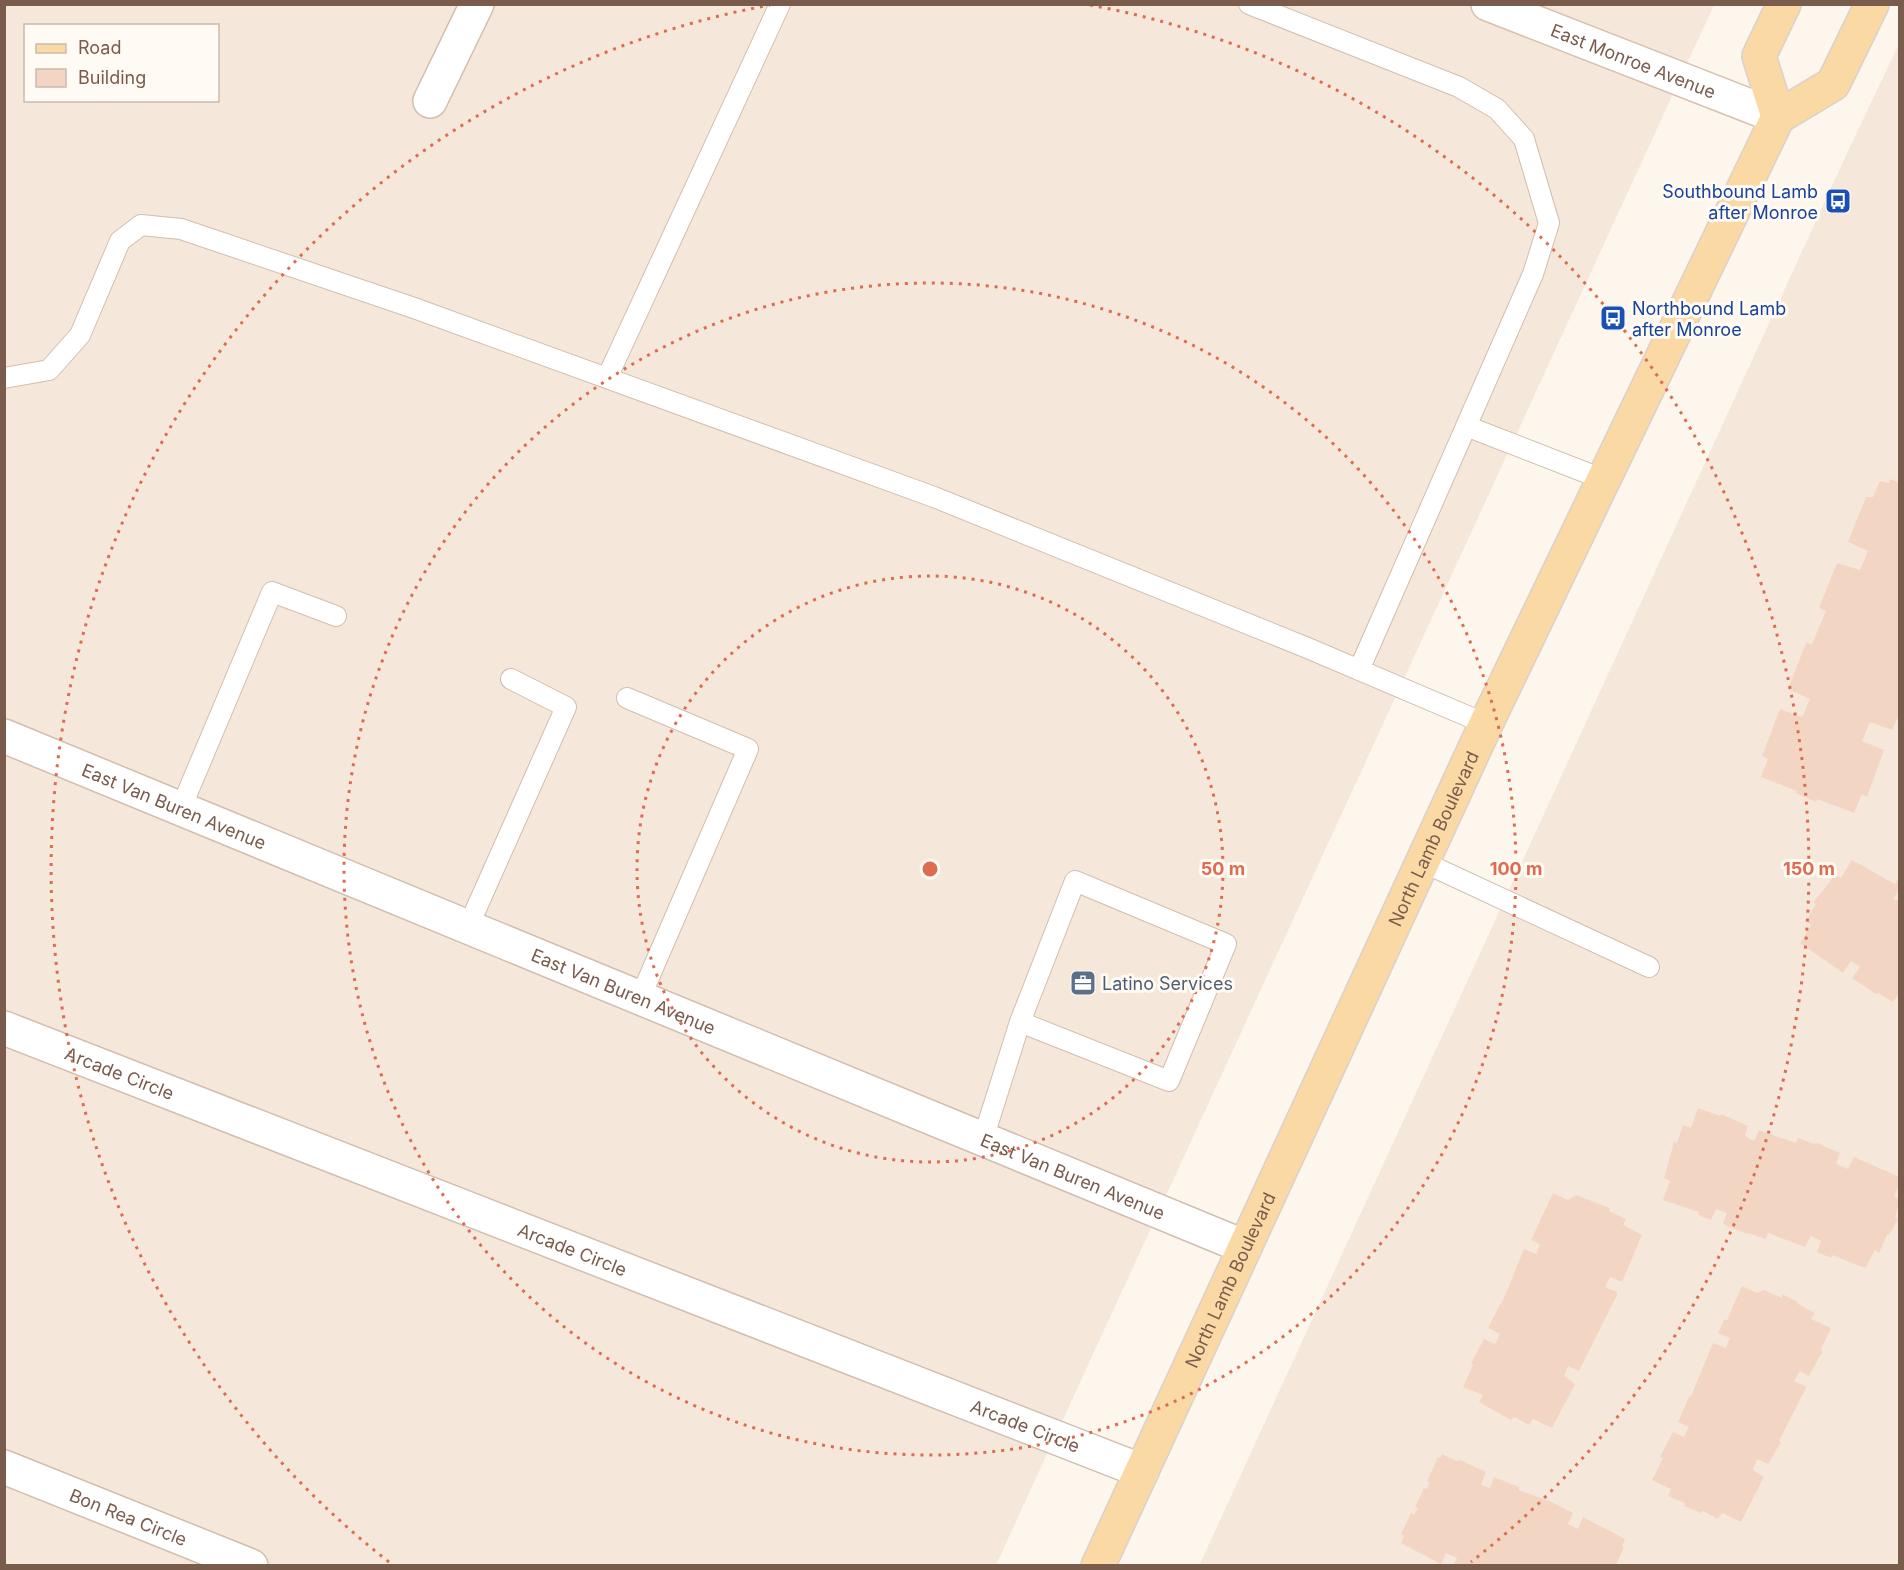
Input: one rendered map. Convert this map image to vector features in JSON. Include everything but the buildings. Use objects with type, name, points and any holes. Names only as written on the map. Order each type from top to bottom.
[{"type":"main road","points":[[1784,4],[1760,56],[1778,117],[1833,84],[1872,4]]},
{"type":"main road","name":"North Lamb Boulevard","points":[[1098,1566],[1486,724],[1778,117]]},
{"type":"street","points":[[430,101],[477,4]]},
{"type":"street","name":"East Monroe Avenue","points":[[1488,4],[1778,117]]},
{"type":"street","name":"East Van Buren Avenue","points":[[4,736],[1245,1247]]},
{"type":"street","name":"Arcade Circle","points":[[4,1028],[1142,1472]]},
{"type":"street","name":"Bon Rea Circle","points":[[4,1467],[251,1566]]},
{"type":"lane","points":[[607,378],[780,4]]},
{"type":"lane","points":[[1249,4],[1459,87],[1497,108],[1524,139],[1549,223],[1533,274],[1359,670]]},
{"type":"lane","points":[[4,378],[49,370],[80,335],[120,241],[141,225],[181,229],[414,308],[934,496],[1310,649],[1486,724]]},
{"type":"lane","points":[[1466,426],[1605,480]]},
{"type":"lane","points":[[181,808],[272,592],[336,616]]},
{"type":"lane","points":[[468,927],[566,707],[511,679]]},
{"type":"lane","points":[[627,698],[748,749],[640,998]]},
{"type":"lane","points":[[1423,861],[1649,967]]},
{"type":"lane","points":[[983,1139],[1020,1022],[1075,881],[1226,944],[1169,1081],[1020,1022]]},
{"type":"shaded area","points":[[5,5],[1714,5],[996,1565],[5,1566]]},
{"type":"shaded area","points":[[1899,44],[1899,1565],[1199,1566],[1848,151]]},
{"type":"place","name":"Southbound Lamb after Monroe","points":[[1838,201]]},
{"type":"place","name":"Northbound Lamb after Monroe","points":[[1613,318]]},
{"type":"place","name":"Latino Services","points":[[1083,983]]}]
